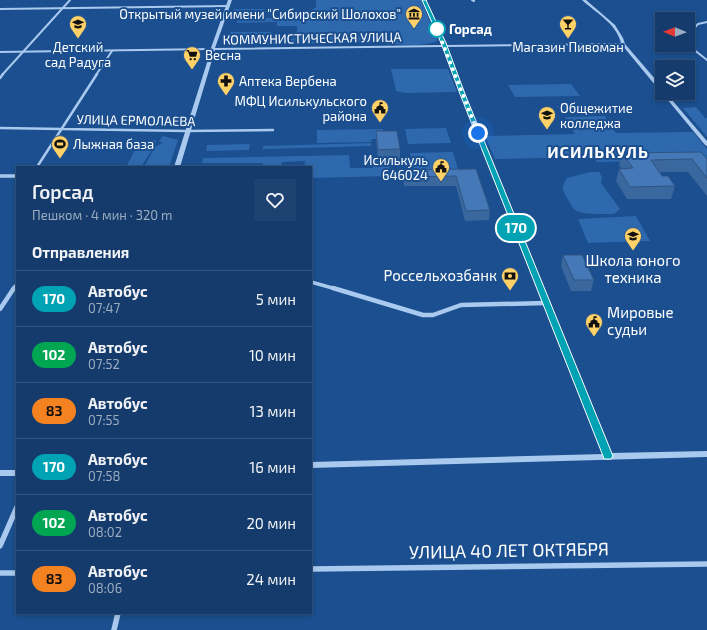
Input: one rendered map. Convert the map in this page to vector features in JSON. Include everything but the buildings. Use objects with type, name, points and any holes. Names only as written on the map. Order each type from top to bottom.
[{"type":"street","points":[[0,78],[70,0]]},
{"type":"street","points":[[177,166],[213,49],[230,0]]},
{"type":"street","points":[[424,0],[445,46],[462,94],[608,456]]},
{"type":"street","points":[[584,0],[612,24],[621,35],[623,44],[655,82]]},
{"type":"street","points":[[0,9],[228,6]]},
{"type":"street","points":[[695,27],[698,24],[707,22]]},
{"type":"street","name":"КОММУНИСТИЧЕСКАЯ УЛИЦА","points":[[0,52],[623,44]]},
{"type":"street","points":[[38,166],[112,51]]},
{"type":"street","points":[[695,51],[707,60]]},
{"type":"street","points":[[670,100],[707,144]]},
{"type":"street","name":"УЛИЦА ЕРМОЛАЕВА","points":[[0,128],[187,131],[273,130]]},
{"type":"street","points":[[0,176],[16,176]]},
{"type":"street","points":[[312,282],[423,315],[433,315],[461,305],[546,303]]},
{"type":"street","points":[[0,309],[16,285]]},
{"type":"street","points":[[312,465],[707,454]]},
{"type":"street","points":[[0,473],[16,472]]},
{"type":"street","points":[[0,546],[16,509]]},
{"type":"street","name":"УЛИЦА 40 ЛЕТ ОКТЯБРЯ","points":[[312,569],[707,564]]},
{"type":"street","points":[[0,573],[16,573]]},
{"type":"street","points":[[114,630],[118,614]]},
{"type":"shaded area","points":[[316,0],[421,0],[438,41],[415,45],[355,42],[288,44],[288,39],[297,38],[297,26],[277,26],[277,22],[237,23],[239,13],[232,12],[234,9],[264,9],[265,18],[303,17],[316,7]]},
{"type":"shaded area","points":[[231,32],[272,32],[271,38],[282,39],[281,45],[227,45]]},
{"type":"shaded area","points":[[391,69],[448,69],[457,92],[405,93],[396,91]]},
{"type":"shaded area","points":[[571,84],[580,96],[515,97],[508,85]]},
{"type":"shaded area","points":[[601,105],[606,107],[603,109],[560,108],[556,106]]},
{"type":"shaded area","points":[[696,107],[705,118],[707,118],[707,137],[683,108]]},
{"type":"shaded area","points":[[605,116],[616,133],[693,132],[707,149],[707,160],[597,162],[594,157],[495,159],[485,136],[575,134],[565,117]]},
{"type":"shaded area","points":[[446,128],[451,143],[408,144],[405,129]]},
{"type":"shaded area","points":[[383,129],[384,139],[371,139],[372,142],[317,143],[317,130]]},
{"type":"shaded area","points":[[163,136],[178,140],[169,166],[145,166],[155,147],[163,143],[159,141]]},
{"type":"shaded area","points":[[156,140],[155,145],[142,166],[127,166],[139,142]]},
{"type":"shaded area","points":[[371,143],[371,146],[263,149],[263,146]]},
{"type":"shaded area","points":[[250,144],[249,150],[206,151],[207,145]]},
{"type":"shaded area","points":[[453,152],[458,169],[413,170],[410,153]]},
{"type":"shaded area","points":[[349,155],[350,168],[373,168],[372,160],[388,160],[391,176],[312,178],[312,166],[304,166],[305,161],[282,162],[281,166],[263,166],[263,163],[202,163],[203,158]]},
{"type":"shaded area","points":[[590,172],[599,172],[602,177],[601,183],[620,209],[614,214],[592,214],[577,211],[565,195],[563,186],[567,178]]},
{"type":"shaded area","points":[[636,216],[650,241],[588,243],[578,219]]},
{"type":"bus line","name":"170","points":[[424,0],[444,43],[462,94],[608,456]]},
{"type":"place","name":"Открытый музей имени \"Сибирский Шолохов\"","points":[[414,29]]},
{"type":"place","name":"Горсад","points":[[437,29]]},
{"type":"place","name":"Детский сад Радуга","points":[[78,39]]},
{"type":"place","name":"Магазин Пивоман","points":[[568,39]]},
{"type":"place","name":"Весна","points":[[192,70]]},
{"type":"place","name":"Аптека Вербена","points":[[226,96]]},
{"type":"place","name":"МФЦ Исилькульского района","points":[[380,123]]},
{"type":"place","name":"Общежитие колледжа","points":[[547,130]]},
{"type":"place","name":"Лыжная база","points":[[60,159]]},
{"type":"place","name":"Исилькуль 646024","points":[[441,182]]},
{"type":"place","name":"Школа юного техника","points":[[633,251]]},
{"type":"place","name":"Россельхозбанк","points":[[510,291]]},
{"type":"place","name":"Мировые судьи","points":[[594,337]]},
{"type":"district","name":"ИСИЛЬКУЛЬ","points":[[598,152]]},
{"type":"route","points":[[437,29],[444,43],[478,133]]}]
